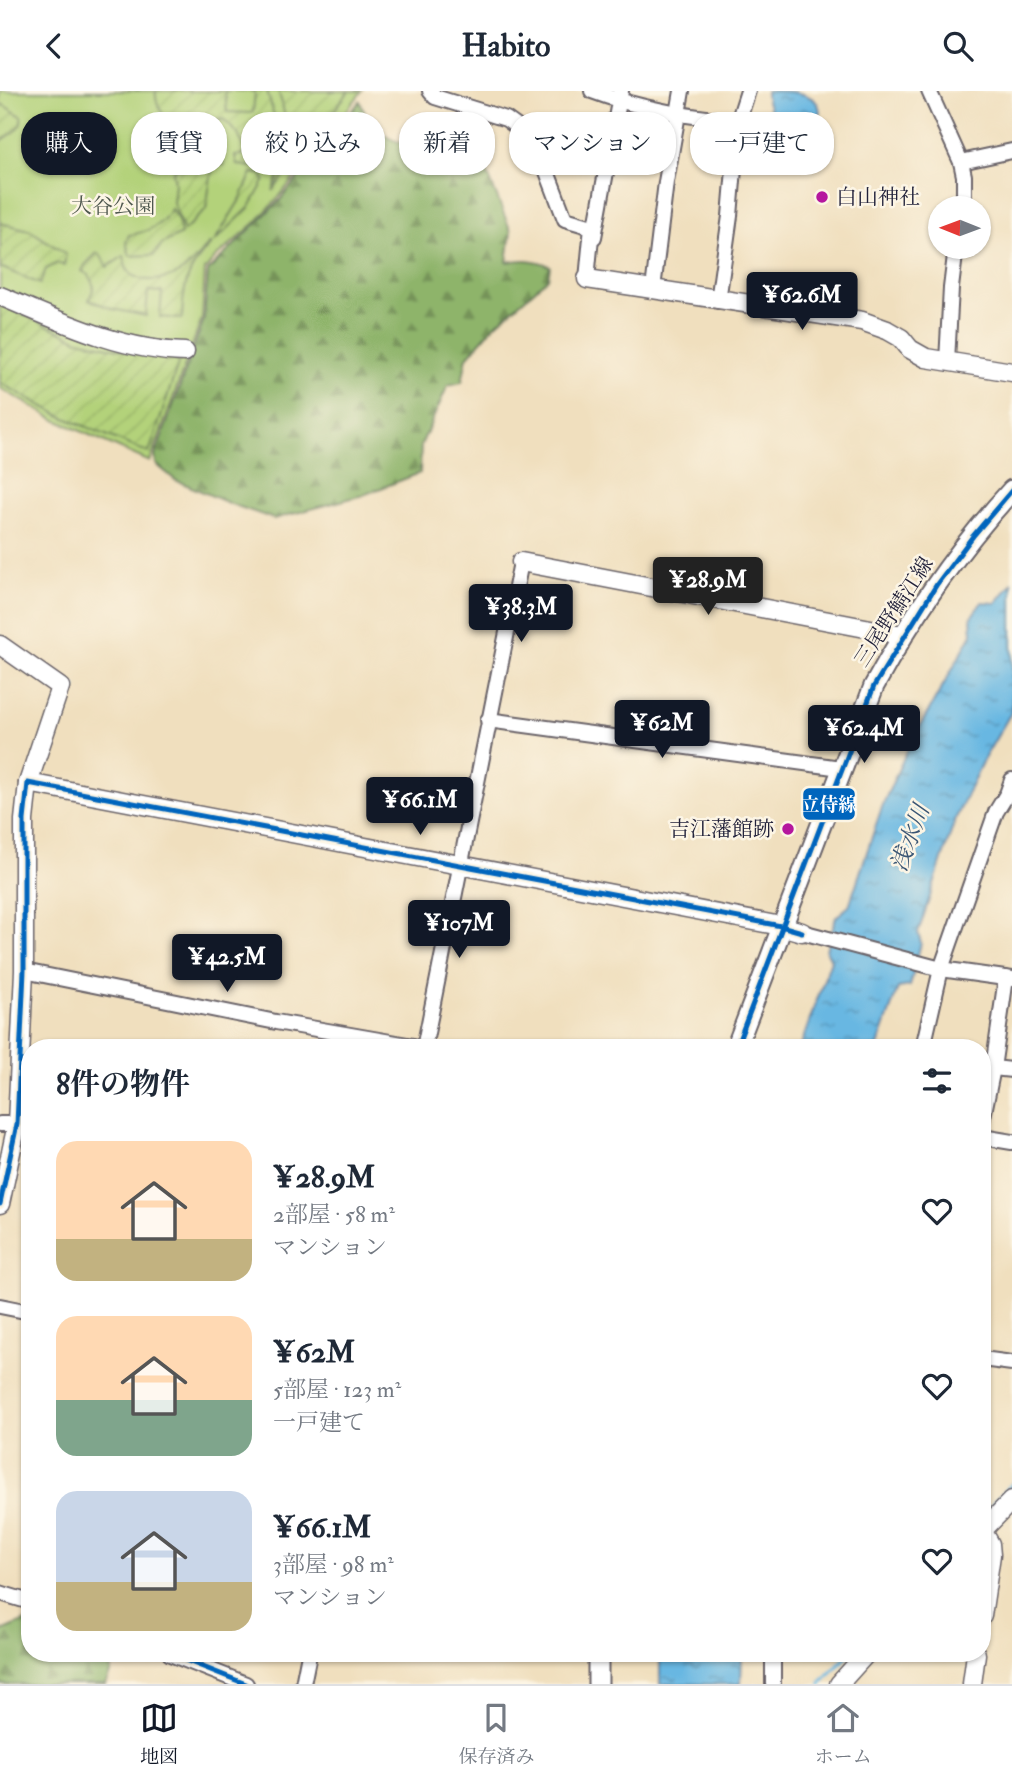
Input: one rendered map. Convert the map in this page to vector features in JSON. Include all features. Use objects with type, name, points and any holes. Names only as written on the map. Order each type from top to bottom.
[{"type":"main road","name":"三尾野鯖江線","points":[[739,1039],[874,686],[902,635],[969,541],[1012,490]]},
{"type":"main road","points":[[598,1662],[598,1684]]},
{"type":"street","points":[[430,91],[435,97],[506,119],[535,140],[565,219],[592,227],[587,279]]},
{"type":"street","points":[[592,91],[620,96],[677,115],[690,116]]},
{"type":"street","points":[[653,289],[682,91]]},
{"type":"street","points":[[741,112],[748,91]]},
{"type":"street","points":[[929,91],[961,162],[964,196]]},
{"type":"street","points":[[587,279],[620,96]]},
{"type":"street","points":[[961,162],[1012,151]]},
{"type":"street","points":[[718,301],[733,175]]},
{"type":"street","points":[[947,361],[955,259]]},
{"type":"street","points":[[587,279],[862,321],[901,338],[909,349],[926,358],[1012,372]]},
{"type":"street","points":[[0,296],[85,331],[128,345],[162,352],[186,352]]},
{"type":"street","points":[[426,1039],[521,562],[902,635]]},
{"type":"street","points":[[0,645],[60,687],[28,783],[24,820],[24,971],[0,1205]]},
{"type":"street","points":[[488,720],[841,768]]},
{"type":"street","points":[[925,1039],[941,969],[996,812],[1009,795],[1012,780]]},
{"type":"street","points":[[28,783],[781,926],[941,969],[1009,978],[991,1078]]},
{"type":"street","points":[[24,971],[373,1039]]},
{"type":"street","points":[[993,1068],[1012,1070]]},
{"type":"street","points":[[991,1138],[1012,1142]]},
{"type":"street","points":[[0,1306],[21,1310]]},
{"type":"street","points":[[991,1360],[1012,1363]]},
{"type":"street","points":[[991,1517],[1012,1500]]},
{"type":"street","points":[[0,1593],[21,1599]]},
{"type":"street","points":[[190,1662],[246,1684]]},
{"type":"street","points":[[303,1684],[307,1662]]},
{"type":"street","points":[[773,1662],[773,1684]]},
{"type":"street","points":[[839,1684],[859,1662]]},
{"type":"street","points":[[972,1684],[975,1662]]},
{"type":"green space","name":"大谷公園","points":[[0,91],[362,91],[346,112],[241,112],[241,175],[296,175],[255,223],[205,270],[202,318],[150,462],[56,420],[0,388]]},
{"type":"green space","points":[[156,91],[225,91],[227,112],[162,112]]},
{"type":"green space","points":[[251,91],[267,91],[273,112],[253,112],[255,92]]},
{"type":"green space","points":[[278,91],[349,91],[333,112],[284,112]]},
{"type":"green space","points":[[360,101],[365,112],[351,112]]},
{"type":"green space","points":[[0,103],[21,116],[21,121],[15,131],[0,142]]},
{"type":"green space","points":[[227,112],[241,113],[241,142],[238,134],[227,123]]},
{"type":"green space","points":[[385,135],[399,141],[399,175],[488,175],[511,232],[507,262],[528,260],[550,266],[548,278],[494,326],[467,357],[462,382],[448,385],[421,445],[420,473],[363,495],[274,519],[175,480],[156,464],[155,456],[204,319],[208,271],[281,199],[300,175],[385,175]]},
{"type":"green space","points":[[241,155],[241,165],[237,165],[235,156]]},
{"type":"green space","points":[[174,175],[211,175],[206,209],[184,231],[173,202]]},
{"type":"green space","points":[[251,175],[262,175],[265,180],[250,207],[214,242],[241,198]]},
{"type":"green space","points":[[279,175],[285,175],[273,191]]},
{"type":"green space","points":[[171,209],[178,220],[181,234],[162,244],[154,255],[130,256],[126,242],[129,235],[153,227],[163,220]]},
{"type":"green space","points":[[0,223],[30,230],[66,254],[64,266],[58,263],[46,269],[40,284],[0,267]]},
{"type":"green space","points":[[209,244],[196,261],[188,278],[182,319],[160,317],[162,292],[148,291],[146,316],[113,309],[89,300],[94,287],[89,275],[82,271],[97,253],[107,267],[124,256],[130,273],[151,280],[175,275],[185,269]]},
{"type":"green space","points":[[0,304],[79,340],[179,361],[149,453],[63,417],[0,383]]},
{"type":"green space","points":[[21,1623],[21,1662],[110,1662],[111,1671],[105,1684],[0,1684],[0,1632]]},
{"type":"water","points":[[766,91],[801,94],[815,100],[820,112],[771,112]]},
{"type":"water","name":"浅水川","points":[[1012,583],[1012,711],[981,764],[955,820],[918,933],[921,943],[910,986],[898,988],[880,1039],[803,1039],[831,960],[826,950],[836,917],[849,906],[883,804],[909,746],[972,634],[971,617],[982,602],[996,603]]},
{"type":"water","points":[[660,1662],[742,1662],[741,1684],[660,1684]]},
{"type":"waterway","points":[[67,684],[75,687]]},
{"type":"waterway","points":[[991,1506],[1012,1484]]},
{"type":"waterway","points":[[821,1684],[842,1662]]},
{"type":"transit line","name":"立侍線","points":[[739,1039],[874,686],[937,584],[1012,490]]},
{"type":"transit line","name":"立侍線","points":[[0,1204],[17,1124],[24,971],[24,820],[28,783],[802,932]]},
{"type":"transit line","name":"立侍線","points":[[190,1662],[246,1684]]},
{"type":"place","name":"白山神社","points":[[822,197]]},
{"type":"place","name":"吉江藩館跡","points":[[788,829]]}]
